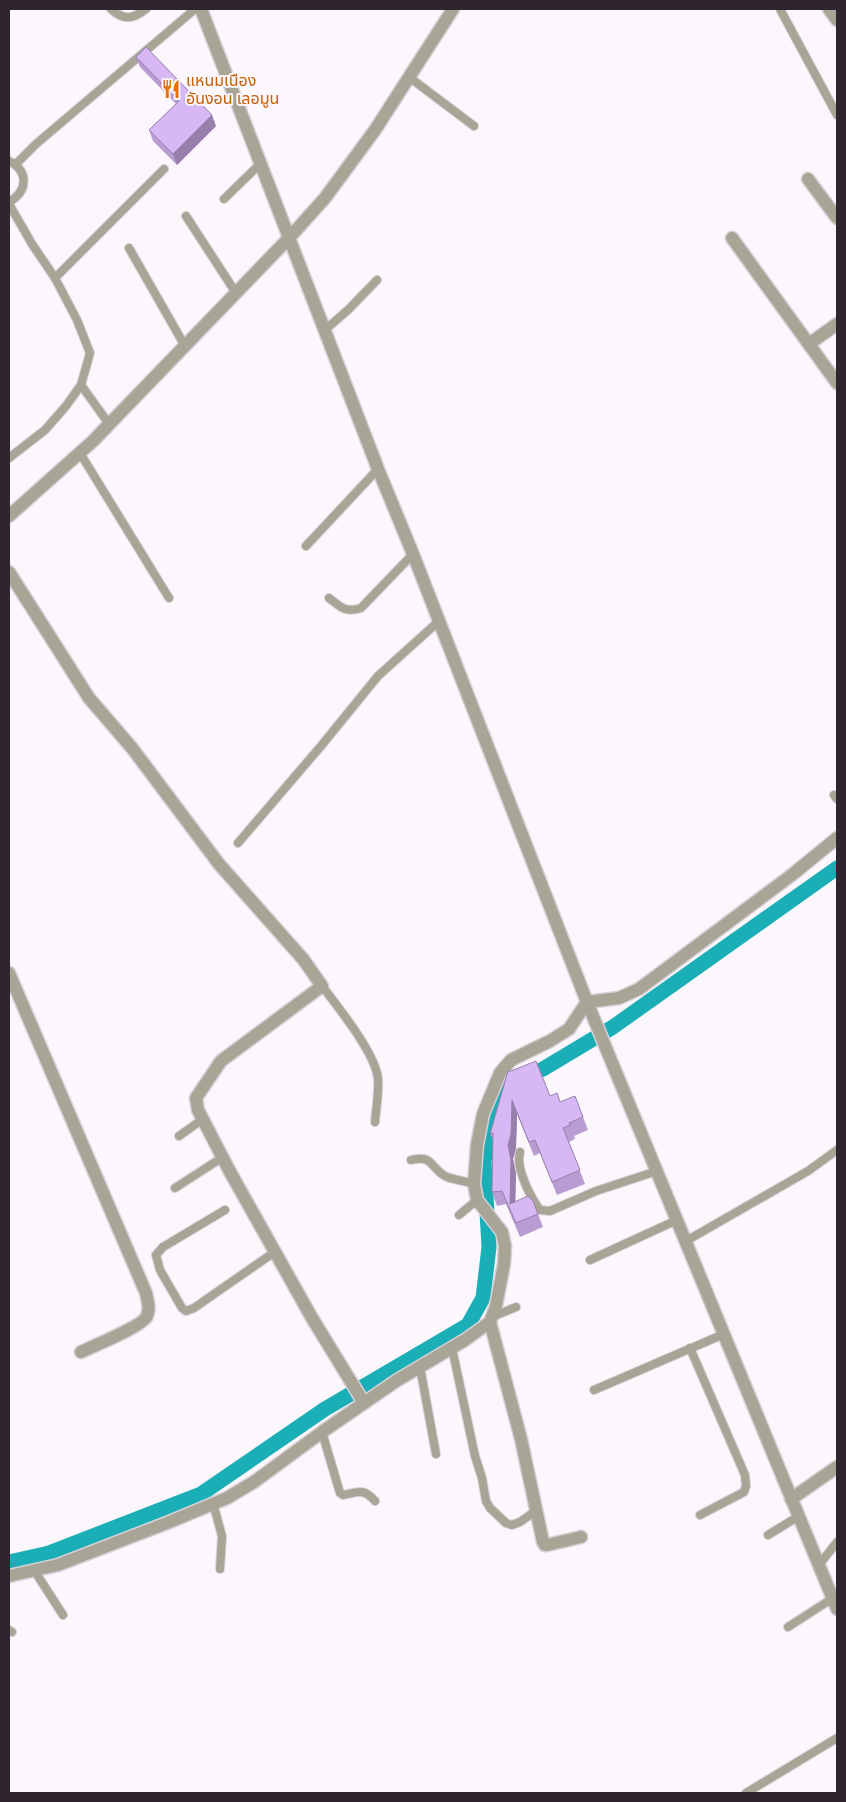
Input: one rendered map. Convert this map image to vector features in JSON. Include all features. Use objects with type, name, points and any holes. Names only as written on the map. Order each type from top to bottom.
[{"type":"street","points":[[201,9],[378,469],[588,1002],[835,1604]]},
{"type":"street","points":[[9,516],[80,453],[109,424],[289,238],[325,198],[375,130],[453,9]]},
{"type":"street","points":[[829,9],[837,20]]},
{"type":"street","points":[[808,179],[837,218]]},
{"type":"street","points":[[732,238],[837,383]]},
{"type":"street","points":[[809,344],[837,324]]},
{"type":"street","points":[[9,572],[90,698],[132,748],[219,864],[303,959],[322,986],[221,1061],[196,1098],[198,1110],[222,1157],[308,1310],[361,1399]]},
{"type":"street","points":[[581,1537],[545,1545],[491,1320],[496,1306],[504,1264],[505,1246],[502,1232],[481,1205],[474,1184],[477,1145],[483,1114],[500,1072],[511,1060],[569,1029],[588,1002],[619,998],[639,989],[793,874],[837,838]]},
{"type":"street","points":[[9,973],[146,1293],[150,1307],[146,1319],[137,1325],[81,1352]]},
{"type":"street","points":[[9,1576],[58,1564],[99,1550],[213,1504],[254,1482],[322,1432],[361,1399],[452,1348],[491,1320]]},
{"type":"street","points":[[791,1499],[837,1468]]},
{"type":"lane","points":[[111,9],[124,17],[136,16],[146,9]]},
{"type":"lane","points":[[9,458],[45,430],[66,406],[81,385],[90,353],[78,320],[55,278],[32,244],[9,203],[22,190],[24,181],[22,172],[12,162],[36,144],[194,9]]},
{"type":"lane","points":[[780,9],[837,115]]},
{"type":"lane","points":[[409,77],[474,126]]},
{"type":"lane","points":[[224,199],[260,164]]},
{"type":"lane","points":[[55,278],[164,169]]},
{"type":"lane","points":[[186,216],[236,293]]},
{"type":"lane","points":[[129,248],[185,346]]},
{"type":"lane","points":[[325,330],[349,309],[376,280]]},
{"type":"lane","points":[[81,385],[109,424]]},
{"type":"lane","points":[[80,453],[169,598]]},
{"type":"lane","points":[[306,546],[378,469]]},
{"type":"lane","points":[[329,598],[342,608],[352,611],[361,608],[413,554]]},
{"type":"lane","points":[[238,843],[378,676],[439,622]]},
{"type":"lane","points":[[322,986],[376,1067],[378,1080],[375,1122]]},
{"type":"lane","points":[[178,1136],[203,1119]]},
{"type":"lane","points":[[686,1242],[808,1171],[837,1150]]},
{"type":"lane","points":[[520,1152],[519,1162],[522,1175],[532,1200],[540,1210],[550,1211],[596,1191],[657,1171]]},
{"type":"lane","points":[[175,1188],[222,1157]]},
{"type":"lane","points":[[411,1160],[421,1157],[429,1160],[441,1173],[448,1177],[474,1184]]},
{"type":"lane","points":[[459,1215],[481,1205]]},
{"type":"lane","points":[[225,1210],[163,1247],[156,1255],[160,1270],[182,1308],[186,1311],[194,1308],[276,1251]]},
{"type":"lane","points":[[590,1260],[677,1220]]},
{"type":"lane","points":[[491,1320],[516,1307]]},
{"type":"lane","points":[[594,1390],[724,1334]]},
{"type":"lane","points":[[452,1348],[486,1501],[490,1508],[512,1525],[520,1522],[537,1510]]},
{"type":"lane","points":[[690,1348],[745,1475],[746,1486],[744,1492],[700,1515]]},
{"type":"lane","points":[[420,1367],[436,1454]]},
{"type":"lane","points":[[322,1432],[340,1494],[364,1492],[368,1493],[375,1501]]},
{"type":"lane","points":[[213,1504],[222,1536],[220,1569]]},
{"type":"lane","points":[[768,1535],[799,1516]]},
{"type":"lane","points":[[820,1565],[837,1542]]},
{"type":"lane","points":[[34,1570],[63,1615]]},
{"type":"lane","points":[[788,1627],[835,1604]]},
{"type":"lane","points":[[746,1793],[837,1738]]},
{"type":"building","name":"แหนมเนือง อันงอน เลอมูน","points":[[146,47],[212,115],[173,154],[149,130],[179,101],[136,57]]},
{"type":"building","points":[[536,1061],[550,1096],[557,1093],[560,1102],[575,1096],[583,1117],[563,1128],[580,1170],[552,1182],[535,1140],[529,1142],[512,1100],[511,1134],[508,1145],[511,1160],[510,1204],[528,1196],[533,1201],[538,1214],[516,1223],[502,1191],[492,1192],[493,1133],[490,1134],[508,1071]]},
{"type":"waterway","points":[[9,1562],[49,1553],[201,1494],[325,1409],[468,1325],[483,1298],[489,1247],[484,1161],[495,1113],[506,1084],[543,1069],[613,1027],[837,868]]},
{"type":"place","name":"แหนมเนือง อันงอน เลอมูน","points":[[171,89]]}]
